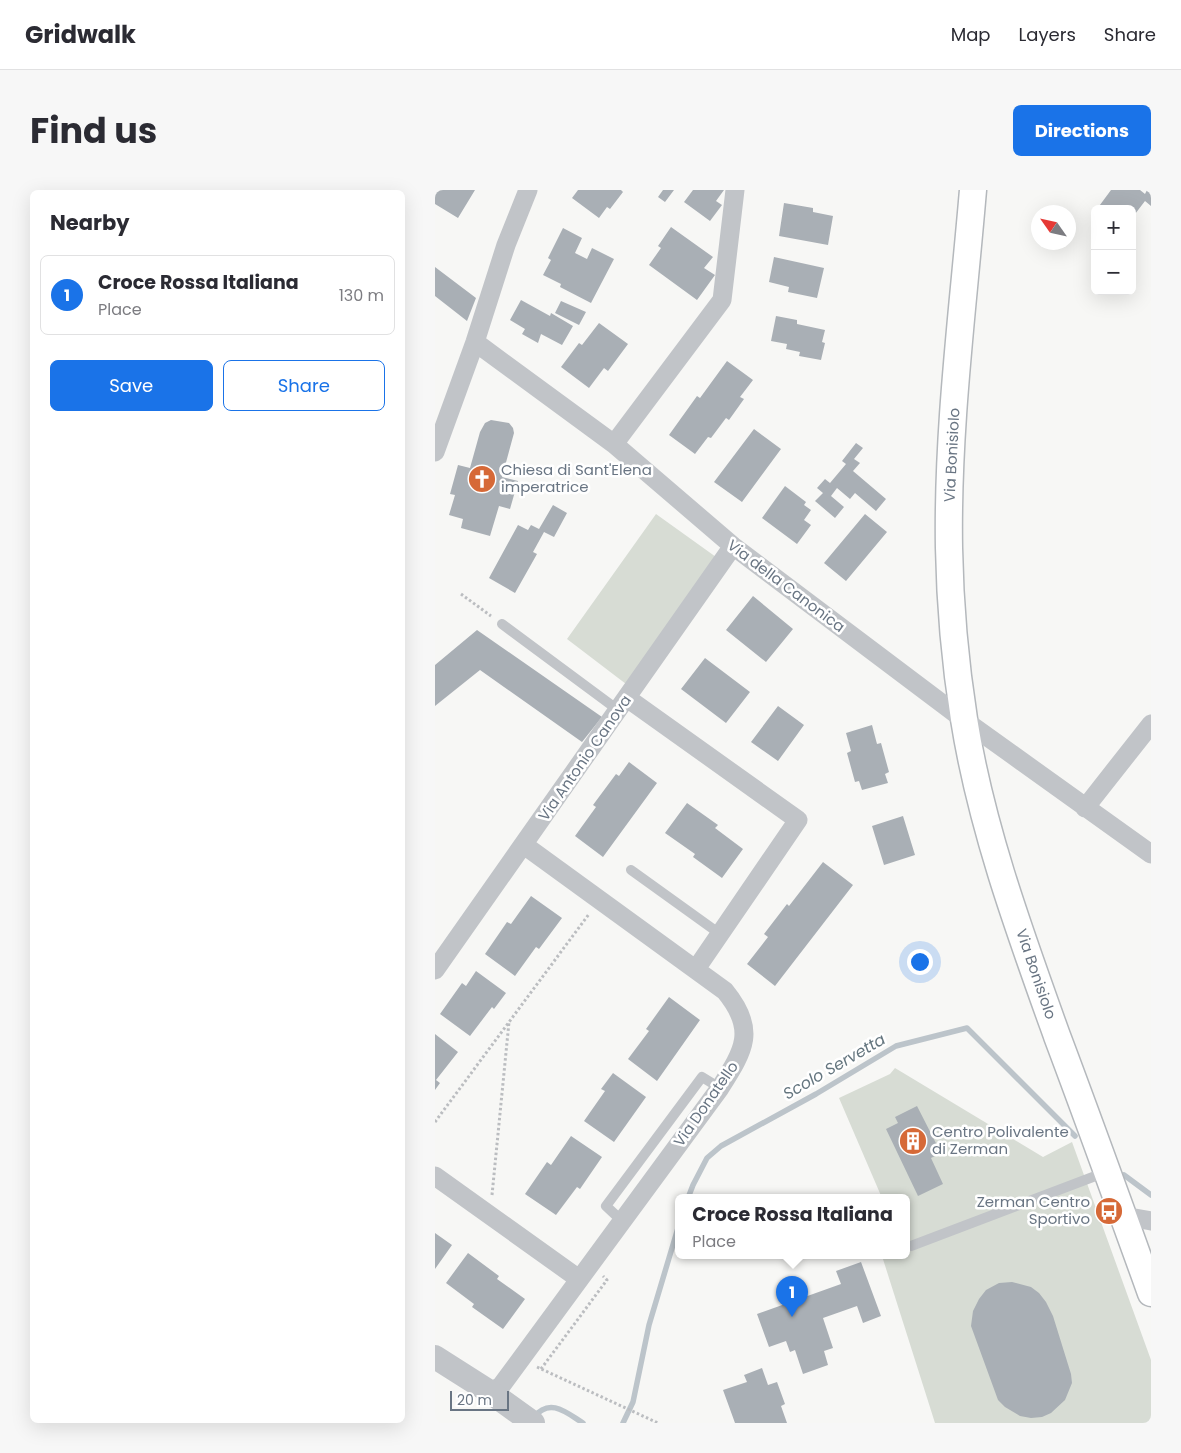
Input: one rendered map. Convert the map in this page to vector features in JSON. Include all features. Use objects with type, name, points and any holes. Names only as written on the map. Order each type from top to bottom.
[{"type":"main road","name":"Via Bonisiolo","points":[[973,190],[950,472],[949,548],[951,604],[964,720],[978,787],[1001,870],[1037,980],[1151,1293]]},
{"type":"street","points":[[435,452],[480,344],[506,245],[528,190]]},
{"type":"street","points":[[614,444],[722,300],[735,190]]},
{"type":"street","name":"Via della Canonica","points":[[480,344],[614,444],[733,546],[964,720]]},
{"type":"street","name":"Via Antonio Canova","points":[[435,970],[733,546]]},
{"type":"street","points":[[622,704],[798,820],[695,969]]},
{"type":"street","points":[[964,720],[1151,854]]},
{"type":"street","points":[[1085,808],[1151,724]]},
{"type":"street","name":"Via Donatello","points":[[497,1393],[721,1088],[739,1058],[744,1040],[743,1022],[737,1005],[725,991],[524,845]]},
{"type":"street","points":[[435,1176],[579,1280]]},
{"type":"street","points":[[1125,1221],[1135,1218],[1151,1221]]},
{"type":"street","points":[[435,1357],[497,1393],[529,1420]]},
{"type":"lane","points":[[501,624],[622,704]]},
{"type":"lane","points":[[631,870],[720,934]]},
{"type":"lane","points":[[911,1246],[1107,1172]]},
{"type":"path","points":[[461,594],[501,624]]},
{"type":"path","points":[[435,1122],[600,900]]},
{"type":"path","points":[[483,1211],[491,1198],[509,1022]]},
{"type":"path","points":[[521,1360],[658,1423]]},
{"type":"shaded area","points":[[656,514],[716,557],[626,684],[567,639]]},
{"type":"shaded area","points":[[895,1068],[1043,1157],[1072,1142],[1151,1360],[1151,1423],[935,1423],[883,1259],[910,1259],[910,1194],[880,1194],[839,1098],[890,1074]]},
{"type":"building","points":[[435,190],[475,190],[458,218],[435,204]]},
{"type":"building","points":[[578,190],[621,190],[623,192],[610,209],[607,207],[599,218],[572,198]]},
{"type":"building","points":[[663,190],[674,190],[665,202],[658,197]]},
{"type":"building","points":[[693,190],[724,190],[716,201],[722,205],[710,221],[684,202]]},
{"type":"building","points":[[1111,190],[1140,190],[1145,194],[1147,190],[1151,190],[1151,206],[1145,201],[1136,213],[1136,205],[1100,205]]},
{"type":"building","points":[[784,203],[813,208],[813,212],[833,216],[828,245],[779,236]]},
{"type":"building","points":[[671,227],[713,257],[704,268],[715,275],[697,300],[649,265],[661,248],[658,246]]},
{"type":"building","points":[[563,228],[582,238],[575,253],[587,259],[592,248],[614,259],[591,303],[560,287],[561,284],[543,275],[551,260],[548,258]]},
{"type":"building","points":[[774,257],[824,268],[817,298],[788,292],[789,287],[769,282]]},
{"type":"building","points":[[435,267],[476,298],[467,321],[435,296]]},
{"type":"building","points":[[521,300],[550,316],[551,313],[573,326],[562,345],[541,334],[538,343],[522,334],[525,329],[510,320]]},
{"type":"building","points":[[561,301],[586,312],[579,325],[555,313]]},
{"type":"building","points":[[776,316],[797,320],[797,324],[825,330],[822,342],[825,343],[821,360],[799,356],[800,352],[786,349],[787,344],[771,341]]},
{"type":"building","points":[[599,323],[628,344],[608,371],[604,368],[589,388],[561,367],[579,343],[582,345]]},
{"type":"building","points":[[727,361],[753,380],[740,397],[744,399],[729,420],[726,418],[711,438],[708,437],[695,454],[669,435],[697,396],[700,398]]},
{"type":"building","name":"Chiesa di Sant'Elena imperatrice","points":[[491,420],[509,423],[513,428],[514,433],[502,477],[518,481],[510,509],[499,506],[490,536],[461,528],[463,519],[449,515],[455,495],[450,494],[458,465],[470,468],[480,432],[485,423]]},
{"type":"building","points":[[754,429],[781,449],[742,502],[714,482]]},
{"type":"building","points":[[856,443],[863,448],[854,459],[860,463],[853,471],[886,499],[876,511],[855,493],[850,499],[837,488],[831,496],[844,507],[835,518],[815,501],[823,493],[817,488],[825,479],[830,483],[846,464],[842,461]]},
{"type":"building","points":[[785,486],[806,502],[804,505],[811,510],[804,520],[811,525],[797,544],[762,518]]},
{"type":"building","points":[[553,505],[567,513],[554,537],[544,532],[533,552],[537,554],[515,593],[489,578],[518,525],[528,530],[531,525],[539,529]]},
{"type":"building","points":[[865,514],[887,532],[846,581],[824,563]]},
{"type":"building","points":[[753,596],[793,629],[766,662],[726,630]]},
{"type":"building","points":[[477,630],[602,717],[582,742],[480,670],[435,706],[435,665]]},
{"type":"building","points":[[705,658],[750,692],[726,723],[681,689]]},
{"type":"building","points":[[778,706],[804,725],[778,761],[751,742]]},
{"type":"building","points":[[872,725],[877,744],[881,743],[889,772],[885,774],[888,783],[862,790],[859,781],[855,782],[847,753],[851,751],[846,733]]},
{"type":"building","points":[[629,762],[657,783],[603,857],[575,836],[596,807],[593,805],[616,774],[619,776]]},
{"type":"building","points":[[687,803],[718,825],[715,828],[743,849],[722,878],[693,857],[695,854],[665,833]]},
{"type":"building","points":[[903,816],[915,855],[884,865],[872,826]]},
{"type":"building","points":[[823,862],[853,885],[775,986],[747,964],[768,937],[764,934],[787,904],[789,906]]},
{"type":"building","points":[[531,896],[562,918],[539,949],[536,947],[515,976],[485,954],[507,922],[511,924]]},
{"type":"building","points":[[476,971],[506,993],[494,1009],[492,1007],[470,1036],[440,1014],[462,983],[466,986]]},
{"type":"building","points":[[669,997],[700,1020],[657,1081],[628,1059],[649,1031],[646,1029]]},
{"type":"building","points":[[435,1034],[458,1052],[436,1080],[440,1083],[435,1090]]},
{"type":"building","points":[[613,1073],[646,1097],[614,1142],[584,1121],[605,1091],[601,1089]]},
{"type":"building","name":"Centro Polivalente di Zerman","points":[[917,1106],[941,1153],[931,1158],[943,1184],[918,1196],[886,1129],[898,1123],[895,1117]]},
{"type":"building","points":[[571,1136],[602,1157],[580,1189],[577,1187],[556,1215],[525,1194],[547,1162],[551,1165]]},
{"type":"building","points":[[435,1233],[452,1245],[435,1269]]},
{"type":"building","points":[[468,1253],[499,1276],[497,1279],[525,1299],[503,1329],[472,1307],[474,1304],[446,1283]]},
{"type":"building","points":[[861,1262],[881,1316],[863,1323],[857,1306],[823,1318],[833,1348],[824,1351],[828,1365],[803,1374],[795,1350],[790,1352],[786,1341],[769,1347],[757,1314],[841,1284],[836,1271]]},
{"type":"building","points":[[1012,1282],[1031,1287],[1046,1302],[1053,1316],[1071,1374],[1072,1383],[1065,1400],[1051,1413],[1042,1417],[1020,1416],[1005,1407],[998,1400],[971,1326],[973,1311],[986,1290],[999,1283]]},
{"type":"building","points":[[762,1368],[768,1385],[777,1382],[785,1404],[781,1406],[787,1423],[735,1423],[723,1390],[747,1382],[744,1375]]},
{"type":"waterway","name":"Scolo Servetta","points":[[690,1194],[707,1158],[721,1146],[816,1094],[896,1046],[967,1028],[1075,1136]]},
{"type":"waterway","name":"Scolo Servetta","points":[[1124,1175],[1151,1195]]},
{"type":"waterway","name":"Scolo Servetta","points":[[623,1423],[633,1402],[649,1325],[675,1238]]},
{"type":"waterway","name":"Scolo Servetta","points":[[534,1417],[540,1411],[552,1407],[565,1411],[583,1423]]},
{"type":"place","name":"Chiesa di Sant'Elena imperatrice","points":[[482,479]]},
{"type":"place","name":"Centro Polivalente di Zerman","points":[[913,1141]]},
{"type":"place","name":"Zerman Centro Sportivo","points":[[1109,1211]]},
{"type":"place","name":"Croce Rossa Italiana","points":[[792,1317]]}]
